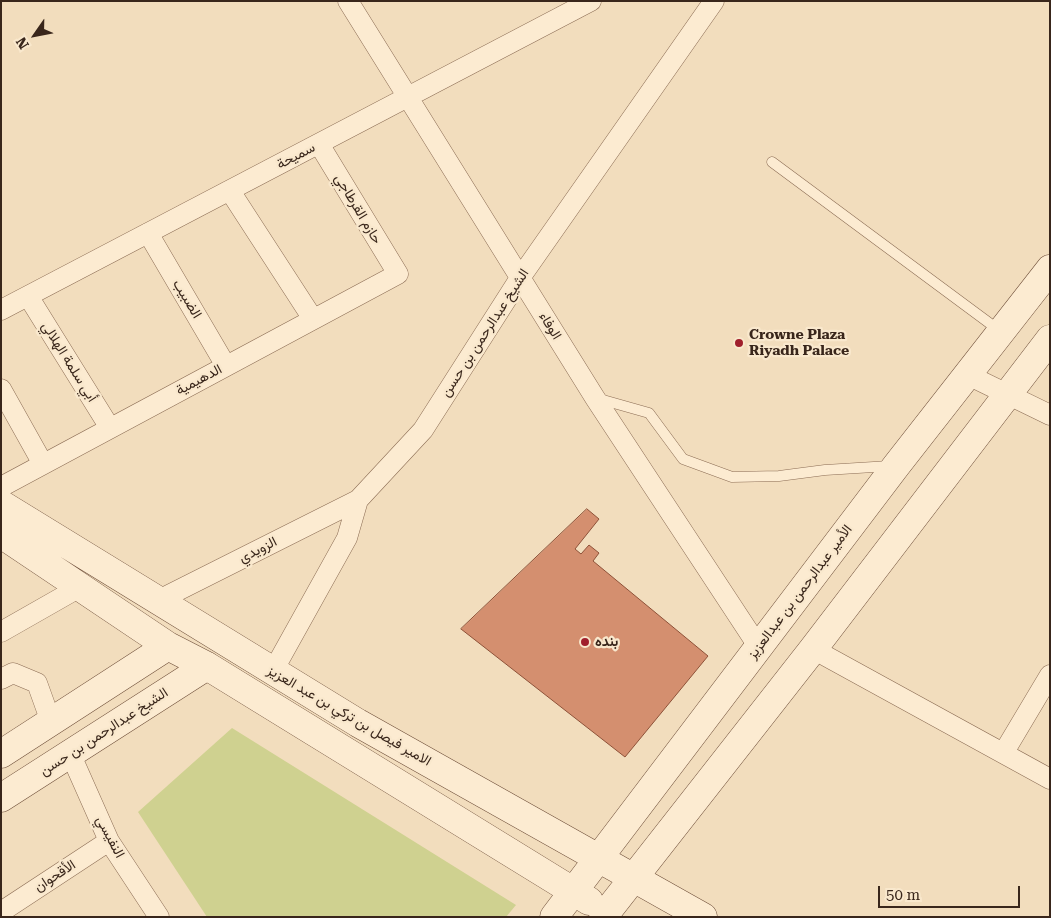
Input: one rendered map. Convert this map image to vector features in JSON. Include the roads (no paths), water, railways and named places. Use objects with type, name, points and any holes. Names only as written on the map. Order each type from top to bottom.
[{"type":"street","name":"الوفاء","points":[[348,1],[595,398],[758,646]]},
{"type":"street","name":"سميحة","points":[[1,310],[591,1]]},
{"type":"street","name":"الشيخ عبدالرحمن بن حسن","points":[[272,671],[348,538],[358,500],[423,430],[520,278],[714,1]]},
{"type":"street","name":"حازم القرطاجي","points":[[318,144],[398,274]]},
{"type":"street","points":[[230,191],[313,319]]},
{"type":"street","name":"الضبيب","points":[[148,233],[226,366]]},
{"type":"street","name":"الأمير عبدالرحمن بن عبدالعزيز","points":[[554,917],[758,646],[1050,269]]},
{"type":"street","name":"الدهيمية","points":[[1,487],[398,274]]},
{"type":"street","name":"أبي سلمة الهلالي","points":[[28,296],[110,428]]},
{"type":"street","points":[[1,534],[168,646],[207,666],[609,915],[635,878],[1009,394],[1050,338]]},
{"type":"street","points":[[968,376],[1050,415]]},
{"type":"street","points":[[1,389],[43,464]]},
{"type":"street","name":"الزويدي","points":[[159,600],[358,500]]},
{"type":"street","name":"الامير فيصل بن تركي بن عبد العزيز","points":[[1,504],[358,723],[703,917]]},
{"type":"street","points":[[1,632],[80,587]]},
{"type":"street","points":[[1,754],[168,646]]},
{"type":"street","points":[[813,649],[1050,778]]},
{"type":"street","name":"الشيخ عبدالرحمن بن حسن","points":[[1,798],[207,666]]},
{"type":"street","points":[[1,679],[13,673],[37,683],[51,722]]},
{"type":"street","points":[[1004,752],[1050,675]]},
{"type":"street","name":"النفيسي","points":[[70,753],[109,841],[159,917]]},
{"type":"street","name":"الأقحوان","points":[[12,911],[109,841]]},
{"type":"lane","points":[[772,162],[1002,332]]},
{"type":"lane","points":[[595,398],[649,413],[682,459],[732,477],[779,476],[825,470],[896,466]]},
{"type":"place","name":"Crowne Plaza Riyadh Palace","points":[[739,343]]},
{"type":"place","name":"بنده","points":[[585,642]]}]
